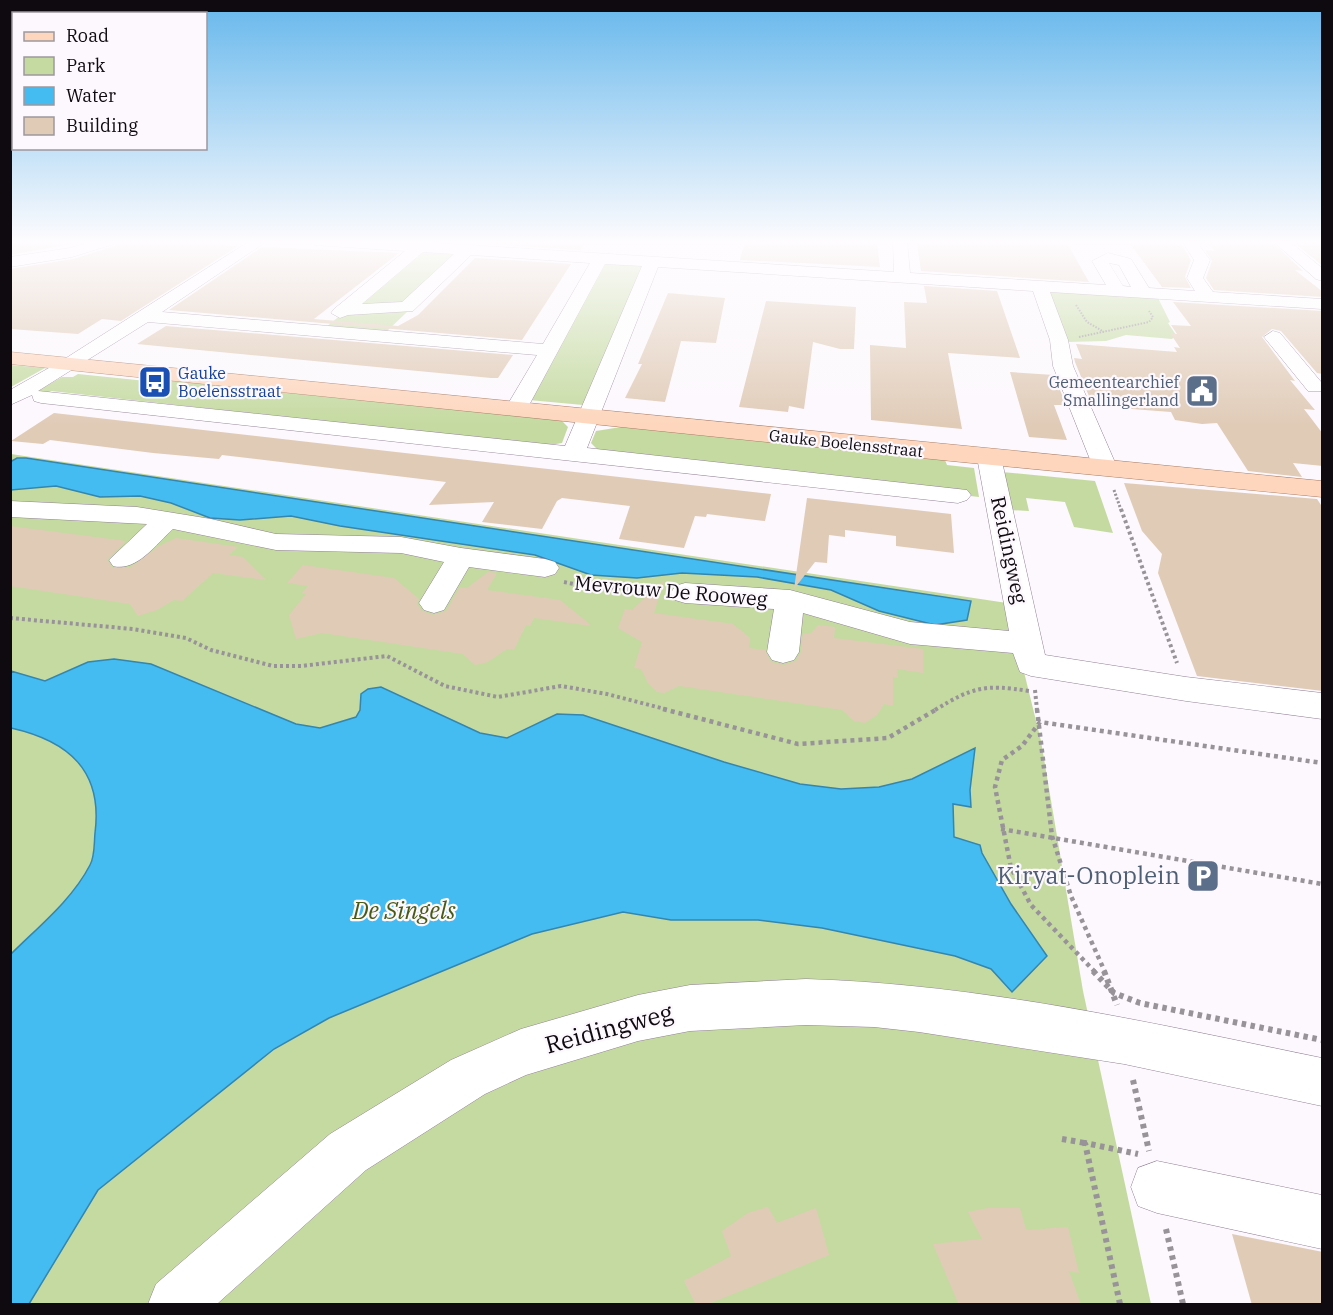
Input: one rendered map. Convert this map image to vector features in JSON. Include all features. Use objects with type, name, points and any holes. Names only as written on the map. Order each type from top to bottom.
[{"type":"main road","name":"Gauke Boelensstraat","points":[[10,358],[989,457],[1109,475],[1323,489]]},
{"type":"street","points":[[10,399],[70,364],[166,302]]},
{"type":"street","points":[[317,330],[353,302]]},
{"type":"street","points":[[344,310],[407,307],[412,302]]},
{"type":"street","points":[[516,410],[575,302]]},
{"type":"street","points":[[573,455],[635,302]]},
{"type":"street","points":[[1046,302],[1059,340],[1063,366],[1109,475]]},
{"type":"street","points":[[1296,302],[1323,304]]},
{"type":"street","points":[[145,316],[548,350]]},
{"type":"street","points":[[1273,337],[1315,387]]},
{"type":"street","points":[[41,397],[958,495]]},
{"type":"street","name":"Reidingweg","points":[[989,457],[1028,643]]},
{"type":"street","points":[[10,510],[137,516],[276,542],[401,545],[461,557],[545,568]]},
{"type":"street","points":[[123,560],[167,520]]},
{"type":"street","points":[[434,603],[461,557]]},
{"type":"street","name":"Mevrouw De Rooweg","points":[[685,593],[790,600],[910,633],[1028,643]]},
{"type":"street","points":[[783,652],[790,600]]},
{"type":"street","points":[[1028,643],[1031,664],[1198,690],[1323,706]]},
{"type":"street","name":"Reidingweg","points":[[176,1305],[223,1260],[348,1152],[458,1083],[521,1053],[638,1018],[690,1008],[806,1002],[874,1004],[1124,1041]]},
{"type":"street","points":[[1124,1041],[1323,1082]]},
{"type":"street","points":[[1154,1172],[1323,1222]]},
{"type":"path","points":[[1075,302],[1080,315],[1095,328],[1105,332]]},
{"type":"path","points":[[1059,340],[1149,322],[1153,317],[1147,302]]},
{"type":"path","points":[[1109,475],[1198,690]]},
{"type":"path","name":"Mevrouw De Rooweg","points":[[545,568],[554,580],[584,586],[632,586],[685,593]]},
{"type":"path","points":[[10,618],[43,623],[133,629],[186,638],[211,650],[273,666],[301,666],[387,656],[445,686],[498,697],[561,686],[607,694],[798,744],[888,738],[969,690],[1004,687],[1035,692],[1040,722],[1042,777],[1052,837],[1069,891],[1114,993],[1183,1305]]},
{"type":"path","points":[[1040,722],[1323,763]]},
{"type":"path","points":[[1040,722],[1022,746],[1002,760],[995,787],[1011,868],[1030,905],[1114,993],[1140,1003],[1193,1015],[1323,1040]]},
{"type":"path","points":[[1003,829],[1323,884]]},
{"type":"path","points":[[1062,1139],[1085,1143],[1154,1172]]},
{"type":"path","points":[[1085,1143],[1120,1305]]},
{"type":"green space","points":[[356,302],[417,302],[386,332],[325,328]]},
{"type":"green space","points":[[583,302],[627,302],[583,405],[529,400]]},
{"type":"green space","points":[[1052,302],[1160,302],[1170,322],[1168,323],[1176,335],[1172,339],[1126,335],[1106,341],[1067,342]]},
{"type":"green space","points":[[11,365],[45,368],[11,387]]},
{"type":"green space","points":[[78,374],[156,382],[153,385],[164,386],[172,381],[561,420],[568,427],[562,443],[544,446],[51,391],[45,394],[34,393],[62,377],[73,377]]},
{"type":"green space","points":[[621,427],[945,460],[947,465],[974,468],[979,497],[600,452],[591,443],[596,431]]},
{"type":"green space","name":"De Singels","points":[[11,454],[1007,603],[1041,741],[1083,991],[1151,1304],[11,1304]]},
{"type":"green space","points":[[1002,472],[1095,481],[1113,533],[1074,527],[1065,502],[1026,498],[1029,511],[1009,510]]},
{"type":"water","points":[[17,458],[971,601],[967,620],[935,625],[879,611],[831,590],[757,577],[682,573],[637,578],[591,575],[535,555],[340,526],[291,516],[240,520],[210,518],[171,503],[140,496],[100,497],[56,486],[11,490],[10,462]]},
{"type":"water","points":[[114,659],[151,664],[296,724],[320,728],[356,717],[360,710],[361,694],[368,689],[381,687],[480,733],[507,738],[557,714],[583,715],[724,762],[800,784],[841,789],[879,787],[912,779],[975,748],[970,790],[971,807],[953,804],[954,837],[980,845],[982,853],[1011,904],[1047,956],[1012,992],[991,969],[955,956],[822,928],[758,920],[671,920],[623,912],[532,934],[329,1018],[274,1049],[98,1190],[29,1304],[11,1304],[11,954],[54,912],[83,878],[93,858],[96,811],[93,792],[78,762],[50,741],[11,728],[11,671],[45,681],[88,662]]},
{"type":"building","points":[[10,302],[150,302],[121,321],[102,319],[78,334],[10,329]]},
{"type":"building","points":[[180,302],[335,302],[314,319],[398,326],[418,315],[431,302],[546,302],[522,340],[169,310]]},
{"type":"building","points":[[664,302],[724,302],[716,343],[681,341],[665,402],[625,398],[642,364],[638,364]]},
{"type":"building","points":[[766,302],[856,307],[854,349],[840,349],[813,342],[804,409],[789,406],[788,412],[739,407]]},
{"type":"building","points":[[904,302],[1001,302],[1020,358],[948,353],[962,429],[871,420],[870,345],[906,348]]},
{"type":"building","points":[[1173,302],[1323,311],[1323,374],[1317,373],[1281,331],[1272,329],[1262,337],[1295,381],[1290,380],[1315,410],[1304,409],[1323,434],[1323,466],[1293,463],[1302,477],[1248,471],[1217,423],[1202,424],[1175,420],[1171,412],[1093,406],[1075,362],[1074,358],[1082,359],[1076,344],[1177,352],[1174,347],[1180,348],[1170,333],[1177,334],[1171,325],[1191,326]]},
{"type":"building","points":[[166,326],[513,355],[498,378],[491,378],[137,344]]},
{"type":"building","points":[[1010,372],[1054,375],[1066,405],[1054,405],[1067,440],[1029,437]]},
{"type":"building","points":[[54,413],[771,494],[765,521],[707,514],[706,517],[695,516],[684,548],[619,539],[630,506],[562,498],[557,501],[542,529],[482,522],[494,502],[429,505],[446,482],[222,455],[219,459],[50,440],[43,444],[11,441]]},
{"type":"building","points":[[1124,483],[1317,499],[1323,508],[1323,691],[1197,676],[1158,573],[1162,554],[1142,531]]},
{"type":"building","points":[[807,498],[951,514],[954,553],[896,546],[896,536],[845,530],[845,537],[829,535],[827,563],[815,562],[794,589]]},
{"type":"building","points":[[10,526],[126,541],[107,560],[113,568],[131,567],[159,546],[176,538],[238,547],[229,555],[243,557],[266,580],[213,573],[182,601],[174,600],[157,610],[138,616],[130,604],[10,586]]},
{"type":"building","points":[[303,565],[394,578],[419,599],[417,604],[422,611],[433,615],[446,611],[460,587],[467,588],[488,572],[497,573],[487,590],[560,600],[592,626],[534,618],[530,626],[526,625],[514,650],[507,649],[488,662],[475,665],[463,654],[322,633],[296,639],[289,615],[306,594],[302,593],[308,586],[287,583]]},
{"type":"building","points":[[664,580],[654,613],[733,624],[750,638],[749,648],[765,650],[771,662],[784,665],[796,661],[801,652],[803,633],[810,634],[818,625],[835,627],[834,638],[923,649],[923,673],[897,669],[898,678],[893,677],[893,706],[884,704],[877,715],[865,723],[854,721],[842,710],[679,686],[664,693],[657,692],[648,683],[641,669],[634,668],[642,642],[618,628],[625,609],[632,610]]},
{"type":"building","points":[[768,1207],[777,1223],[816,1208],[829,1255],[706,1305],[696,1305],[684,1281],[731,1256],[722,1231],[748,1213]]},
{"type":"building","points":[[988,1208],[1020,1208],[1026,1230],[1068,1227],[1079,1273],[1069,1271],[1081,1305],[959,1305],[933,1244],[982,1239],[968,1212]]},
{"type":"building","points":[[1232,1234],[1323,1252],[1323,1305],[1252,1305]]},
{"type":"place","name":"Gauke Boelensstraat","points":[[155,382]]},
{"type":"place","name":"Gemeentearchief Smallingerland","points":[[1202,391]]},
{"type":"place","name":"Kiryat-Onoplein","points":[[1203,876]]}]
